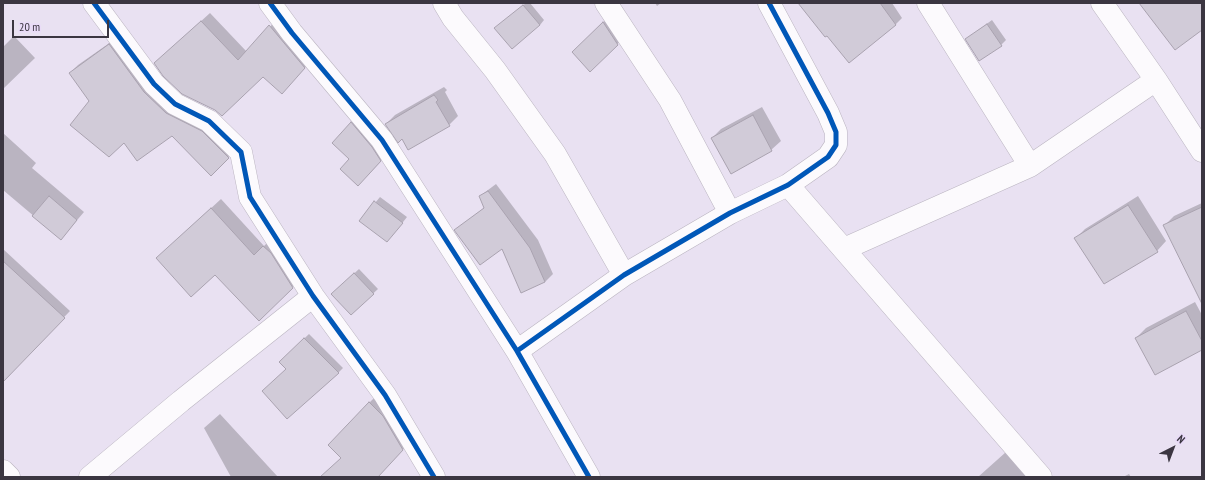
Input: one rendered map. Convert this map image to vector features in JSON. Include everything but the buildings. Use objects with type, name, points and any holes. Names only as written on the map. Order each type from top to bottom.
[{"type":"street","points":[[94,3],[154,84],[175,104],[209,121],[241,152],[250,197],[313,296],[385,395],[434,477]]},
{"type":"street","points":[[270,3],[292,33],[382,140],[517,351],[589,477]]},
{"type":"street","points":[[444,3],[453,18],[496,70],[555,154],[624,275]]},
{"type":"street","points":[[606,3],[670,100],[730,213]]},
{"type":"street","points":[[517,351],[624,275],[730,213],[788,185],[828,158],[836,145],[836,132],[828,113],[769,3]]},
{"type":"street","points":[[928,3],[1030,166]]},
{"type":"street","points":[[1102,3],[1156,80],[1202,151]]},
{"type":"street","points":[[844,249],[1030,166],[1156,80]]},
{"type":"street","points":[[788,185],[1041,477]]},
{"type":"street","points":[[90,477],[181,401],[313,296]]},
{"type":"street","points":[[3,471],[9,477]]},
{"type":"cycle path","points":[[94,3],[154,84],[175,104],[209,121],[241,152],[250,197],[313,296],[385,395],[434,477]]},
{"type":"cycle path","points":[[270,3],[292,33],[382,140],[517,351],[589,477]]},
{"type":"cycle path","points":[[517,351],[624,275],[730,213],[788,185],[828,157],[836,145],[836,132],[828,113],[769,3]]}]
